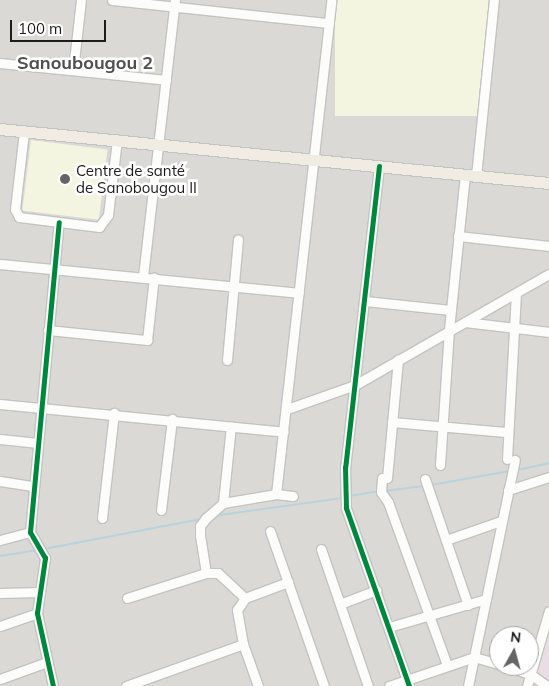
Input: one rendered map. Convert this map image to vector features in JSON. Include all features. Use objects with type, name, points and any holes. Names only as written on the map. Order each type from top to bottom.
[{"type":"main road","points":[[0,129],[314,158],[549,183]]},
{"type":"street","points":[[73,70],[82,0]]},
{"type":"street","points":[[112,0],[175,3],[329,23]]},
{"type":"street","points":[[276,494],[287,409],[331,0]]},
{"type":"street","points":[[440,465],[449,329],[458,236],[471,175],[494,0]]},
{"type":"street","points":[[143,276],[160,144],[175,3]]},
{"type":"street","points":[[0,63],[166,80]]},
{"type":"street","points":[[24,132],[15,209],[19,217],[100,226],[106,221],[117,140]]},
{"type":"street","points":[[379,166],[345,467],[346,508],[408,683]]},
{"type":"street","points":[[54,686],[37,613],[45,558],[30,532],[39,407],[58,222]]},
{"type":"street","points":[[458,236],[549,246]]},
{"type":"street","points":[[227,360],[238,240]]},
{"type":"street","points":[[0,264],[154,277],[299,293]]},
{"type":"street","points":[[287,409],[355,385],[449,329],[465,322],[549,274]]},
{"type":"street","points":[[48,330],[147,340],[154,277]]},
{"type":"street","points":[[468,686],[508,490],[511,460],[506,432],[512,327],[516,293]]},
{"type":"street","points":[[365,301],[451,310]]},
{"type":"street","points":[[465,322],[549,332]]},
{"type":"street","points":[[398,360],[392,422],[382,492],[388,502],[447,665]]},
{"type":"street","points":[[0,404],[114,413],[284,432]]},
{"type":"street","points":[[102,518],[114,413]]},
{"type":"street","points":[[161,510],[172,419]]},
{"type":"street","points":[[392,422],[506,432]]},
{"type":"street","points":[[223,503],[231,426]]},
{"type":"street","points":[[0,439],[36,443]]},
{"type":"street","points":[[508,490],[549,477]]},
{"type":"street","points":[[425,479],[468,605]]},
{"type":"street","points":[[0,481],[33,486]]},
{"type":"street","points":[[206,573],[200,526],[223,503],[276,494],[293,496]]},
{"type":"street","points":[[446,540],[501,521]]},
{"type":"street","points":[[270,531],[324,686]]},
{"type":"street","points":[[0,540],[30,532]]},
{"type":"street","points":[[321,549],[368,686]]},
{"type":"street","points":[[127,598],[206,573],[218,573],[245,598]]},
{"type":"street","points":[[258,686],[243,644],[238,610],[245,598],[288,582]]},
{"type":"street","points":[[340,604],[376,590]]},
{"type":"street","points":[[0,594],[40,592]]},
{"type":"street","points":[[389,627],[486,599]]},
{"type":"street","points":[[539,644],[549,611]]},
{"type":"street","points":[[0,626],[37,613]]},
{"type":"street","points":[[126,686],[142,683],[243,644]]},
{"type":"street","points":[[389,686],[408,683],[447,665],[474,657],[489,661]]},
{"type":"street","points":[[0,679],[47,662]]},
{"type":"street","points":[[533,676],[547,686]]},
{"type":"shaded area","points":[[0,0],[549,0],[549,633],[539,668],[539,626],[489,626],[489,676],[537,676],[534,686],[0,686]]},
{"type":"shaded area","points":[[335,0],[489,0],[489,116],[335,116]]},
{"type":"shaded area","name":"Centre de santé de Sanobougou II","points":[[31,140],[107,149],[99,220],[22,210]]},
{"type":"shaded area","points":[[549,633],[549,686],[534,686],[537,676],[539,676],[539,668]]},
{"type":"waterway","points":[[517,470],[549,463]]},
{"type":"waterway","points":[[431,485],[510,471]]},
{"type":"waterway","points":[[384,491],[424,486]]},
{"type":"waterway","points":[[349,496],[379,491]]},
{"type":"waterway","points":[[213,516],[342,498]]},
{"type":"waterway","points":[[44,549],[201,519]]},
{"type":"waterway","points":[[0,556],[37,550]]},
{"type":"cycle path","points":[[379,166],[345,467],[346,508],[409,686]]},
{"type":"cycle path","points":[[53,686],[37,613],[45,558],[30,532],[59,222]]},
{"type":"place","name":"Centre de santé de Sanobougou II","points":[[65,179]]},
{"type":"district","name":"Sanoubougou 2","points":[[85,63]]}]
